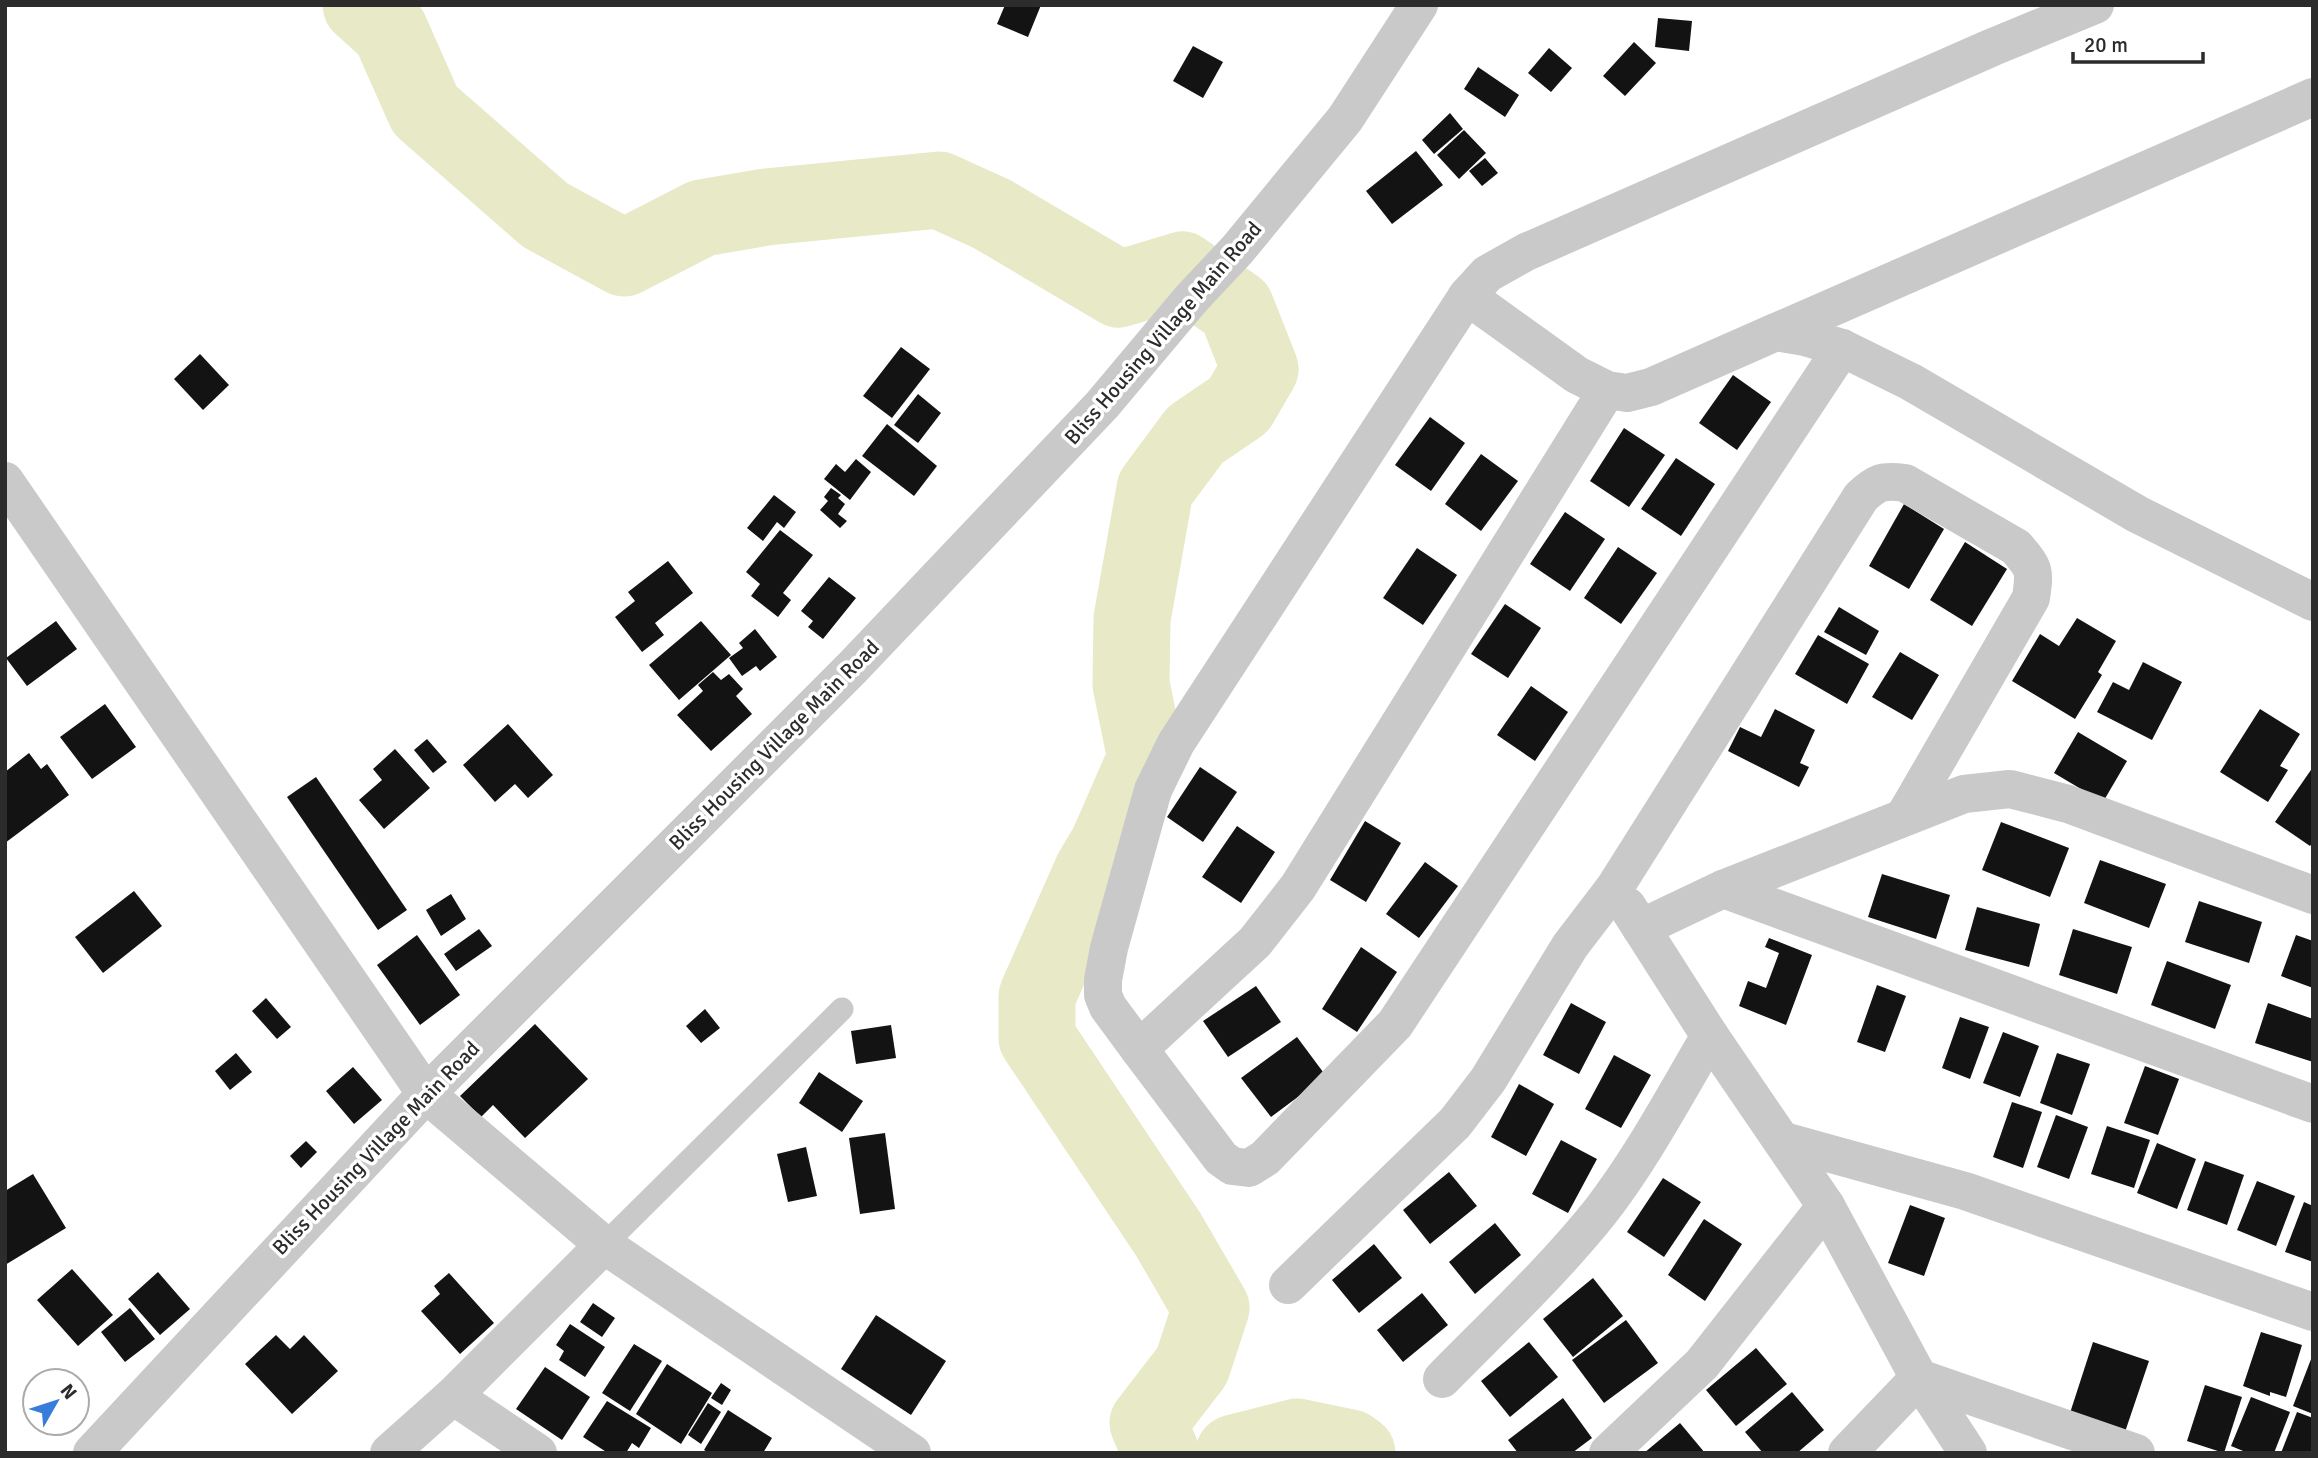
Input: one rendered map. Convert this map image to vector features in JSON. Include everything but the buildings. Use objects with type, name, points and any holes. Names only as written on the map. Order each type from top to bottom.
[{"type":"street","name":"Bliss Housing Village Main Road","points":[[92,1453],[426,1094],[862,658],[1102,405],[1191,299],[1237,250],[1345,119],[1419,5]]},
{"type":"street","points":[[1842,348],[1395,1024],[1265,1158],[1249,1168],[1233,1166],[1222,1158],[1108,1007],[1103,995],[1109,948],[1153,790],[1176,743],[1467,296],[1487,274],[1526,252],[2095,5]]},
{"type":"street","points":[[1467,296],[1577,375],[1607,390],[1627,393],[1651,387],[2313,97]]},
{"type":"street","points":[[1776,332],[1842,348],[1911,382],[2137,514],[2313,602]]},
{"type":"street","points":[[1139,1049],[1255,942],[1298,887],[1607,390]]},
{"type":"street","points":[[5,481],[426,1094],[604,1245],[912,1453]]},
{"type":"street","points":[[1288,1285],[1455,1123],[1488,1080],[1570,946],[1615,887],[1861,497],[1875,484],[1889,481],[1905,482],[2016,547],[2029,562],[2034,574],[2031,598],[1904,817]]},
{"type":"street","points":[[1641,928],[1723,890],[1964,793],[2011,789],[2068,804],[2313,895]]},
{"type":"street","points":[[1615,887],[1710,1036],[1826,1206],[1919,1378],[1968,1453]]},
{"type":"street","points":[[1723,890],[2313,1104]]},
{"type":"street","points":[[1442,1379],[1575,1242],[1601,1210],[1631,1169],[1710,1036]]},
{"type":"street","points":[[1784,1141],[1965,1191],[2313,1312]]},
{"type":"street","points":[[1608,1453],[1702,1364],[1826,1206]]},
{"type":"street","points":[[389,1453],[453,1396],[604,1245]]},
{"type":"street","points":[[1847,1453],[1919,1378]]},
{"type":"street","points":[[1919,1378],[2136,1453]]},
{"type":"street","points":[[453,1396],[538,1453]]},
{"type":"lane","points":[[604,1245],[842,1009]]},
{"type":"waterway","points":[[361,5],[390,31],[425,110],[545,215],[624,258],[702,218],[766,207],[939,190],[992,214],[1119,289],[1182,270],[1236,308],[1260,369],[1239,405],[1195,435],[1155,489],[1132,619],[1131,684],[1146,758],[1037,996],[1037,1038],[1168,1234],[1211,1308],[1192,1366],[1148,1423],[1161,1453]]},
{"type":"waterway","points":[[1234,1453],[1297,1437],[1350,1448],[1357,1453]]}]
